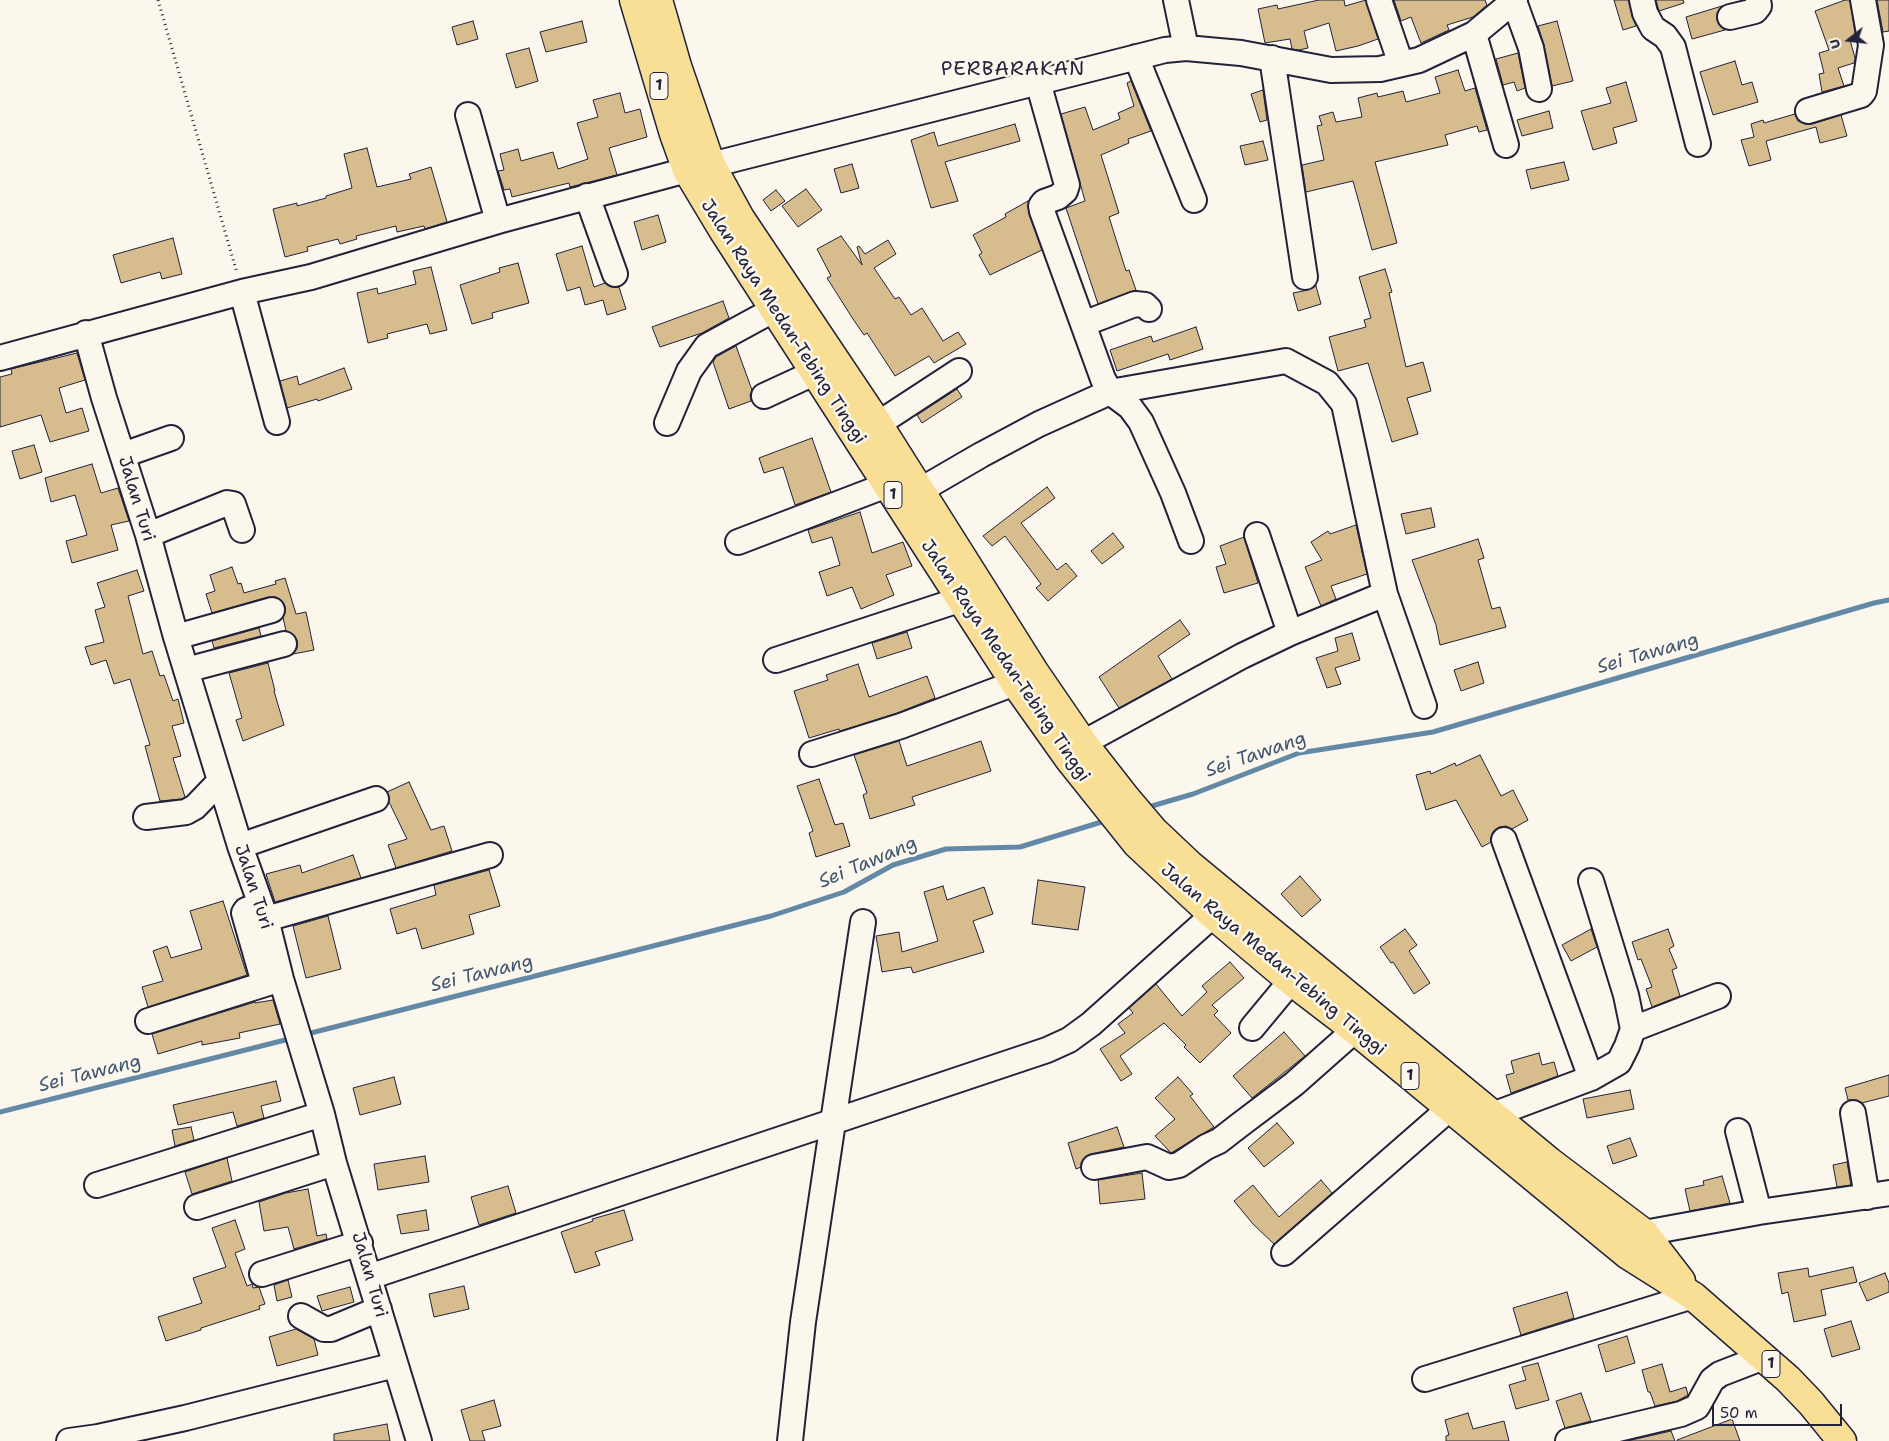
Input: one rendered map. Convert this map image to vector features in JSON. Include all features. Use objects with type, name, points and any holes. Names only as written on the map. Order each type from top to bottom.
[{"type":"highway","name":"Jalan Raya Medan-Tebing Tinggi","points":[[634,0],[674,134],[740,218],[878,424],[904,483],[962,599],[1015,683],[1069,759],[1118,805],[1213,915],[1628,1256],[1692,1296],[1764,1357],[1811,1402],[1842,1441]]},
{"type":"highway","name":"Jalan Raya Medan-Tebing Tinggi","points":[[658,0],[680,74],[699,168],[723,230],[816,372],[904,483],[1035,673],[1083,743],[1118,805]]},
{"type":"highway","name":"Jalan Raya Medan-Tebing Tinggi","points":[[1145,837],[1190,865],[1550,1162],[1644,1233],[1692,1296]]},
{"type":"street","points":[[1176,0],[1186,48]]},
{"type":"street","points":[[1379,0],[1401,64]]},
{"type":"street","points":[[1642,0],[1645,13],[1653,28],[1665,36],[1673,47],[1698,144]]},
{"type":"street","points":[[1730,17],[1755,11],[1759,6],[1758,0]]},
{"type":"street","points":[[1808,111],[1861,95],[1864,91],[1871,45],[1863,0]]},
{"type":"street","points":[[0,358],[86,333],[310,276],[587,196],[1165,50],[1186,48],[1241,52],[1332,70],[1380,69],[1419,60],[1474,34],[1514,1],[1531,48],[1538,89]]},
{"type":"street","points":[[1474,34],[1506,145]]},
{"type":"street","points":[[1136,56],[1194,200]]},
{"type":"street","points":[[1272,58],[1305,277]]},
{"type":"street","points":[[1038,82],[1067,185],[1065,191],[1058,197],[1044,202],[1041,206],[1103,380],[1110,392],[1130,407],[1141,422],[1173,493],[1191,541]]},
{"type":"street","points":[[468,115],[498,221]]},
{"type":"street","points":[[587,196],[615,274]]},
{"type":"street","points":[[242,292],[277,422]]},
{"type":"street","points":[[1082,324],[1135,304],[1145,305],[1149,309]]},
{"type":"street","points":[[667,423],[689,371],[707,346],[775,309]]},
{"type":"street","name":"Jalan Turi","points":[[86,333],[122,456],[148,535],[186,670],[240,846],[263,912],[246,910],[244,913],[295,1029],[310,1072],[334,1163],[419,1441]]},
{"type":"street","points":[[738,542],[981,455],[1039,424],[1110,392],[1286,361],[1327,383],[1344,404],[1385,594],[1424,706]]},
{"type":"street","points":[[878,424],[959,371]]},
{"type":"street","points":[[764,396],[816,372]]},
{"type":"street","points":[[122,456],[172,438]]},
{"type":"street","points":[[148,535],[228,503],[233,504],[242,530]]},
{"type":"street","points":[[1257,535],[1290,633]]},
{"type":"street","points":[[1083,743],[1242,656],[1290,633],[1385,594]]},
{"type":"street","points":[[776,660],[962,599]]},
{"type":"street","points":[[176,637],[272,610]]},
{"type":"street","points":[[186,670],[284,644]]},
{"type":"street","points":[[812,754],[901,726],[1015,683]]},
{"type":"street","points":[[146,817],[186,812],[195,807],[220,781]]},
{"type":"street","points":[[240,846],[376,799]]},
{"type":"street","points":[[1504,840],[1591,1078]]},
{"type":"street","points":[[263,912],[490,855]]},
{"type":"street","points":[[1494,1114],[1591,1078],[1619,1062],[1628,1046],[1633,1029],[1626,995],[1591,880]]},
{"type":"street","points":[[369,1277],[833,1120],[1047,1050],[1069,1040],[1091,1024],[1213,915]]},
{"type":"street","points":[[790,1441],[803,1322],[863,922]]},
{"type":"street","points":[[1252,1028],[1291,980]]},
{"type":"street","points":[[148,1021],[273,981]]},
{"type":"street","points":[[1633,1029],[1718,996]]},
{"type":"street","points":[[1094,1167],[1147,1158],[1170,1167],[1179,1165],[1235,1130],[1294,1084],[1355,1030]]},
{"type":"street","points":[[1284,1253],[1450,1109]]},
{"type":"street","points":[[1644,1233],[1758,1212],[1878,1195],[1853,1113]]},
{"type":"street","points":[[97,1185],[322,1114]]},
{"type":"street","points":[[1738,1131],[1758,1212]]},
{"type":"street","points":[[197,1207],[334,1163]]},
{"type":"street","points":[[262,1274],[360,1243]]},
{"type":"street","points":[[1425,1379],[1692,1296]]},
{"type":"street","points":[[301,1316],[324,1329],[332,1329],[378,1309]]},
{"type":"street","points":[[1568,1441],[1681,1414],[1696,1407],[1712,1380],[1720,1374],[1764,1357]]},
{"type":"street","points":[[69,1441],[98,1437],[185,1418],[395,1365]]},
{"type":"path","points":[[158,0],[242,292]]},
{"type":"building","points":[[1319,0],[1344,0],[1345,6],[1366,0],[1378,39],[1336,51],[1329,23],[1304,31],[1308,48],[1292,49],[1290,39],[1265,43],[1258,9],[1277,5],[1278,9]]},
{"type":"building","points":[[1394,0],[1485,0],[1487,5],[1473,17],[1447,25],[1449,30],[1421,43],[1411,17],[1401,21]]},
{"type":"building","points":[[1614,0],[1629,0],[1636,26],[1623,30]]},
{"type":"building","points":[[1656,0],[1683,0],[1684,3],[1659,11]]},
{"type":"building","points":[[1850,0],[1856,39],[1850,40],[1855,58],[1854,63],[1838,68],[1844,86],[1822,92],[1819,74],[1824,73],[1819,53],[1829,50],[1815,11]]},
{"type":"building","points":[[1877,0],[1889,0],[1889,31],[1883,32]]},
{"type":"building","points":[[1722,6],[1717,13],[1717,20],[1725,30],[1692,39],[1686,17]]},
{"type":"building","points":[[473,21],[478,39],[457,45],[452,27]]},
{"type":"building","points":[[582,21],[587,42],[546,52],[540,32]]},
{"type":"building","points":[[1557,21],[1573,81],[1552,86],[1544,45],[1538,26]]},
{"type":"building","points":[[529,48],[538,81],[516,88],[506,54]]},
{"type":"building","points":[[1518,53],[1525,88],[1517,91],[1514,82],[1503,85],[1496,59]]},
{"type":"building","points":[[1735,61],[1742,85],[1752,82],[1758,102],[1713,115],[1700,72]]},
{"type":"building","points":[[1458,70],[1465,91],[1475,88],[1487,130],[1479,132],[1477,126],[1445,135],[1448,145],[1375,162],[1397,243],[1372,250],[1353,181],[1306,192],[1302,165],[1324,160],[1317,126],[1322,125],[1319,116],[1333,112],[1336,122],[1362,117],[1358,98],[1377,93],[1378,97],[1403,91],[1406,102],[1440,93],[1435,77]]},
{"type":"building","points":[[1131,81],[1151,131],[1128,139],[1129,143],[1101,155],[1119,213],[1109,217],[1126,271],[1129,270],[1136,290],[1098,304],[1066,208],[1085,201],[1061,114],[1085,107],[1093,130],[1120,119],[1118,113],[1134,106],[1127,83]]},
{"type":"building","points":[[1626,82],[1637,121],[1613,128],[1617,143],[1593,150],[1581,111],[1611,103],[1606,88]]},
{"type":"building","points":[[1263,90],[1267,120],[1260,122],[1251,94]]},
{"type":"building","points":[[620,93],[625,113],[640,109],[647,137],[609,148],[617,175],[570,187],[569,183],[512,197],[510,189],[504,190],[498,171],[504,170],[500,154],[518,149],[521,161],[553,152],[558,169],[588,159],[577,123],[598,117],[593,100]]},
{"type":"building","points":[[1549,111],[1553,128],[1522,136],[1517,120]]},
{"type":"building","points":[[1795,114],[1798,121],[1805,124],[1812,124],[1841,115],[1847,136],[1820,143],[1816,127],[1766,141],[1771,160],[1749,166],[1741,140],[1754,137],[1751,124],[1763,120],[1764,123]]},
{"type":"building","points":[[1015,124],[1020,141],[945,162],[958,201],[931,208],[911,140],[934,132],[938,146]]},
{"type":"building","points":[[1263,141],[1268,160],[1245,165],[1240,146]]},
{"type":"building","points":[[367,148],[377,187],[411,179],[409,174],[431,167],[447,222],[425,229],[424,226],[397,232],[396,226],[356,236],[357,239],[340,244],[338,239],[307,247],[308,251],[285,257],[273,209],[297,203],[297,206],[352,188],[344,154]]},
{"type":"building","points":[[1564,162],[1569,180],[1531,189],[1526,170]]},
{"type":"building","points":[[852,164],[859,188],[841,193],[834,169]]},
{"type":"building","points":[[806,189],[822,210],[798,227],[782,206]]},
{"type":"building","points":[[776,190],[785,201],[771,211],[763,200]]},
{"type":"building","points":[[1028,201],[1029,214],[1042,250],[990,275],[979,255],[982,253],[973,235],[1006,217],[1005,214]]},
{"type":"building","points":[[658,215],[666,242],[642,250],[634,222]]},
{"type":"building","points":[[841,236],[862,265],[857,247],[859,246],[865,254],[888,240],[896,254],[874,268],[895,299],[899,297],[911,315],[922,308],[943,341],[958,332],[966,344],[934,363],[929,356],[895,376],[867,333],[864,335],[827,278],[831,276],[817,249]]},
{"type":"building","points":[[173,238],[182,274],[162,279],[160,272],[121,283],[113,255]]},
{"type":"building","points":[[582,246],[594,287],[605,283],[612,287],[619,287],[626,309],[607,315],[603,300],[585,305],[580,287],[567,291],[556,254]]},
{"type":"building","points":[[518,263],[529,303],[492,313],[493,318],[472,324],[460,285],[500,272],[499,268]]},
{"type":"building","points":[[431,267],[447,330],[430,334],[427,324],[387,334],[388,338],[368,343],[357,293],[377,288],[378,294],[416,284],[413,271]]},
{"type":"building","points":[[1385,269],[1392,292],[1389,293],[1406,367],[1423,362],[1431,391],[1407,398],[1418,434],[1392,442],[1368,363],[1338,371],[1329,337],[1366,327],[1364,320],[1371,318],[1359,277]]},
{"type":"building","points":[[1316,286],[1321,304],[1298,311],[1293,293]]},
{"type":"building","points":[[723,301],[729,318],[702,333],[660,347],[652,327]]},
{"type":"building","points":[[1196,327],[1203,349],[1170,360],[1168,354],[1117,371],[1110,350],[1151,336],[1153,342]]},
{"type":"building","points":[[736,346],[752,390],[750,395],[751,401],[729,409],[713,362],[716,357]]},
{"type":"building","points":[[77,353],[85,380],[59,388],[66,413],[82,408],[89,431],[50,442],[41,415],[0,427],[0,377],[12,374],[11,369]]},
{"type":"building","points":[[344,368],[352,389],[318,401],[317,399],[287,408],[280,381],[297,376],[299,385]]},
{"type":"building","points":[[957,389],[962,397],[922,423],[917,415]]},
{"type":"building","points":[[812,438],[831,492],[795,505],[783,467],[764,473],[759,458]]},
{"type":"building","points":[[34,445],[42,472],[20,479],[12,451]]},
{"type":"building","points":[[92,464],[101,493],[118,488],[129,521],[111,525],[118,550],[72,563],[66,541],[87,535],[75,495],[51,502],[45,478]]},
{"type":"building","points":[[1047,487],[1055,498],[1021,523],[1057,570],[1066,563],[1077,576],[1048,601],[1036,588],[1041,584],[1005,536],[992,546],[983,536]]},
{"type":"building","points":[[1431,508],[1435,527],[1406,534],[1401,514]]},
{"type":"building","points":[[860,512],[872,553],[903,542],[912,566],[886,575],[894,595],[861,609],[852,587],[827,596],[819,572],[840,565],[832,537],[812,543],[808,530]]},
{"type":"building","points":[[1356,525],[1367,574],[1331,586],[1336,599],[1321,606],[1305,567],[1322,560],[1311,542],[1328,531],[1330,534]]},
{"type":"building","points":[[1113,533],[1124,547],[1102,564],[1091,551]]},
{"type":"building","points":[[1244,537],[1258,583],[1224,593],[1216,567],[1226,564],[1220,546]]},
{"type":"building","points":[[1478,539],[1484,558],[1478,560],[1492,609],[1500,607],[1506,627],[1440,645],[1436,625],[1412,560]]},
{"type":"building","points":[[232,567],[238,584],[241,583],[244,593],[276,584],[275,581],[285,578],[296,614],[306,612],[314,650],[293,654],[297,648],[297,640],[293,634],[286,631],[283,617],[285,606],[276,597],[268,597],[212,613],[206,594],[215,591],[210,575]]},
{"type":"building","points":[[137,570],[144,591],[128,596],[143,654],[152,651],[160,676],[164,675],[173,701],[178,699],[184,723],[172,726],[181,756],[173,758],[185,797],[182,799],[160,801],[145,746],[150,745],[130,679],[114,684],[106,660],[91,665],[85,647],[104,642],[95,610],[105,607],[97,583]]},
{"type":"building","points":[[1180,620],[1190,634],[1158,656],[1172,679],[1119,708],[1099,677]]},
{"type":"building","points":[[259,628],[261,636],[214,648],[212,641]]},
{"type":"building","points":[[907,632],[912,648],[877,659],[872,643]]},
{"type":"building","points":[[1352,633],[1360,660],[1335,668],[1341,684],[1327,688],[1316,658],[1338,651],[1335,638]]},
{"type":"building","points":[[1478,662],[1484,683],[1461,691],[1454,670]]},
{"type":"building","points":[[268,663],[284,725],[243,741],[236,720],[242,718],[229,673]]},
{"type":"building","points":[[858,664],[869,697],[927,676],[935,698],[897,713],[840,731],[839,729],[809,738],[794,691],[828,680],[826,675]]},
{"type":"building","points":[[899,741],[907,766],[981,741],[991,771],[912,797],[915,805],[870,819],[863,795],[867,793],[854,755]]},
{"type":"building","points":[[1480,755],[1501,796],[1513,790],[1528,820],[1512,829],[1506,826],[1499,827],[1493,832],[1491,842],[1482,847],[1456,800],[1426,810],[1416,775],[1430,771],[1431,774],[1455,763],[1456,766]]},
{"type":"building","points":[[819,779],[835,825],[843,823],[850,846],[816,857],[809,833],[813,831],[797,786]]},
{"type":"building","points":[[409,782],[431,830],[444,826],[452,851],[396,868],[388,845],[407,839],[389,802],[387,792]]},
{"type":"building","points":[[353,855],[361,878],[275,902],[266,874],[300,865],[302,873]]},
{"type":"building","points":[[489,870],[500,906],[469,915],[474,934],[422,949],[416,928],[397,934],[390,909],[436,895],[434,885]]},
{"type":"building","points":[[1300,876],[1321,900],[1302,917],[1281,894]]},
{"type":"building","points":[[1038,880],[1085,887],[1078,930],[1032,924]]},
{"type":"building","points":[[943,886],[947,900],[984,887],[993,914],[973,921],[984,952],[913,973],[911,967],[882,972],[876,936],[899,932],[902,952],[938,941],[924,892]]},
{"type":"building","points":[[223,901],[247,975],[148,1007],[142,987],[163,981],[153,951],[167,946],[171,958],[202,949],[190,911]]},
{"type":"building","points":[[328,916],[341,969],[306,978],[293,926]]},
{"type":"building","points":[[1405,929],[1417,945],[1409,951],[1430,983],[1414,994],[1393,962],[1391,963],[1380,947]]},
{"type":"building","points":[[1591,929],[1597,947],[1571,961],[1562,945]]},
{"type":"building","points":[[1668,929],[1674,946],[1669,949],[1677,968],[1672,970],[1680,996],[1652,1007],[1646,989],[1652,987],[1641,959],[1638,960],[1632,942]]},
{"type":"building","points":[[1230,962],[1244,978],[1212,1005],[1218,1011],[1214,1015],[1231,1033],[1200,1063],[1184,1047],[1186,1045],[1164,1023],[1120,1056],[1132,1074],[1121,1081],[1100,1049],[1125,1033],[1118,1024],[1133,1013],[1129,1008],[1156,984],[1182,1016],[1207,992],[1202,986]]},
{"type":"building","points":[[273,1000],[280,1024],[239,1033],[240,1038],[202,1045],[202,1041],[158,1054],[152,1034],[255,1002]]},
{"type":"building","points":[[1284,1032],[1305,1056],[1252,1098],[1233,1076]]},
{"type":"building","points":[[1539,1053],[1542,1065],[1554,1062],[1558,1076],[1511,1093],[1506,1075],[1514,1073],[1511,1061]]},
{"type":"building","points":[[1889,1075],[1889,1096],[1862,1103],[1857,1100],[1848,1100],[1845,1088]]},
{"type":"building","points":[[394,1077],[401,1104],[360,1115],[353,1088]]},
{"type":"building","points":[[1178,1077],[1193,1094],[1190,1096],[1214,1127],[1171,1153],[1155,1136],[1175,1119],[1155,1098]]},
{"type":"building","points":[[276,1081],[281,1101],[261,1106],[264,1118],[237,1126],[233,1112],[178,1125],[173,1105]]},
{"type":"building","points":[[1630,1090],[1634,1109],[1587,1118],[1583,1099]]},
{"type":"building","points":[[1277,1123],[1294,1143],[1264,1167],[1248,1148]]},
{"type":"building","points":[[191,1127],[194,1140],[175,1146],[172,1130]]},
{"type":"building","points":[[1117,1127],[1124,1147],[1091,1154],[1085,1157],[1081,1167],[1076,1169],[1068,1143]]},
{"type":"building","points":[[1630,1138],[1637,1156],[1613,1164],[1607,1146]]},
{"type":"building","points":[[425,1156],[429,1182],[378,1190],[374,1164]]},
{"type":"building","points":[[227,1158],[232,1181],[192,1194],[185,1172]]},
{"type":"building","points":[[1847,1162],[1851,1185],[1837,1187],[1833,1165]]},
{"type":"building","points":[[1142,1173],[1145,1199],[1100,1204],[1098,1180]]},
{"type":"building","points":[[1722,1176],[1730,1203],[1690,1211],[1685,1189],[1704,1185],[1703,1181]]},
{"type":"building","points":[[1321,1180],[1332,1193],[1274,1244],[1253,1224],[1234,1201],[1253,1185],[1279,1217]]},
{"type":"building","points":[[508,1186],[516,1213],[479,1225],[471,1197]]},
{"type":"building","points":[[308,1189],[317,1236],[326,1234],[327,1239],[294,1249],[288,1227],[264,1231],[259,1202],[286,1193]]},
{"type":"building","points":[[426,1210],[429,1230],[401,1234],[397,1215]]},
{"type":"building","points":[[624,1210],[633,1240],[595,1252],[600,1265],[575,1273],[561,1232],[593,1221],[592,1219]]},
{"type":"building","points":[[235,1220],[245,1249],[235,1253],[247,1286],[252,1284],[253,1288],[259,1287],[265,1304],[259,1306],[260,1309],[166,1341],[158,1317],[202,1303],[193,1278],[226,1267],[212,1228]]},
{"type":"building","points":[[1853,1267],[1857,1282],[1821,1290],[1826,1315],[1794,1322],[1788,1292],[1782,1294],[1778,1273],[1808,1268],[1809,1277]]},
{"type":"building","points":[[1885,1273],[1889,1283],[1889,1292],[1867,1301],[1859,1283]]},
{"type":"building","points":[[288,1280],[292,1297],[277,1301],[274,1285]]},
{"type":"building","points":[[464,1286],[469,1309],[434,1317],[429,1294]]},
{"type":"building","points":[[350,1287],[354,1302],[322,1311],[317,1296]]},
{"type":"building","points":[[1567,1292],[1574,1318],[1521,1335],[1513,1308]]},
{"type":"building","points":[[1851,1321],[1860,1349],[1832,1357],[1824,1329]]},
{"type":"building","points":[[296,1329],[314,1339],[318,1355],[277,1366],[269,1337]]},
{"type":"building","points":[[1627,1336],[1635,1363],[1606,1372],[1598,1345]]},
{"type":"building","points":[[1538,1363],[1549,1400],[1516,1409],[1509,1385],[1526,1380],[1522,1367]]},
{"type":"building","points":[[1662,1364],[1670,1392],[1686,1387],[1688,1395],[1677,1401],[1655,1406],[1650,1392],[1648,1392],[1642,1370]]},
{"type":"building","points":[[1581,1393],[1591,1421],[1565,1428],[1556,1401]]},
{"type":"building","points":[[494,1400],[501,1426],[482,1431],[485,1441],[470,1441],[461,1410]]},
{"type":"building","points":[[1468,1413],[1473,1429],[1504,1421],[1509,1441],[1446,1441],[1446,1436],[1449,1435],[1445,1420]]},
{"type":"building","points":[[1732,1419],[1740,1441],[1677,1441],[1677,1440]]},
{"type":"building","points":[[387,1424],[390,1441],[334,1441],[334,1434]]},
{"type":"building","points":[[1671,1431],[1675,1441],[1627,1441]]},
{"type":"waterway","name":"Sei Tawang","points":[[1145,808],[1193,794],[1299,753],[1433,732],[1889,600]]},
{"type":"waterway","name":"Sei Tawang","points":[[303,1035],[771,916],[844,892],[893,865],[946,849],[1020,847],[1108,820]]},
{"type":"waterway","name":"Sei Tawang","points":[[0,1112],[293,1038]]},
{"type":"district","name":"PERBARAKAN","points":[[1013,70]]}]
